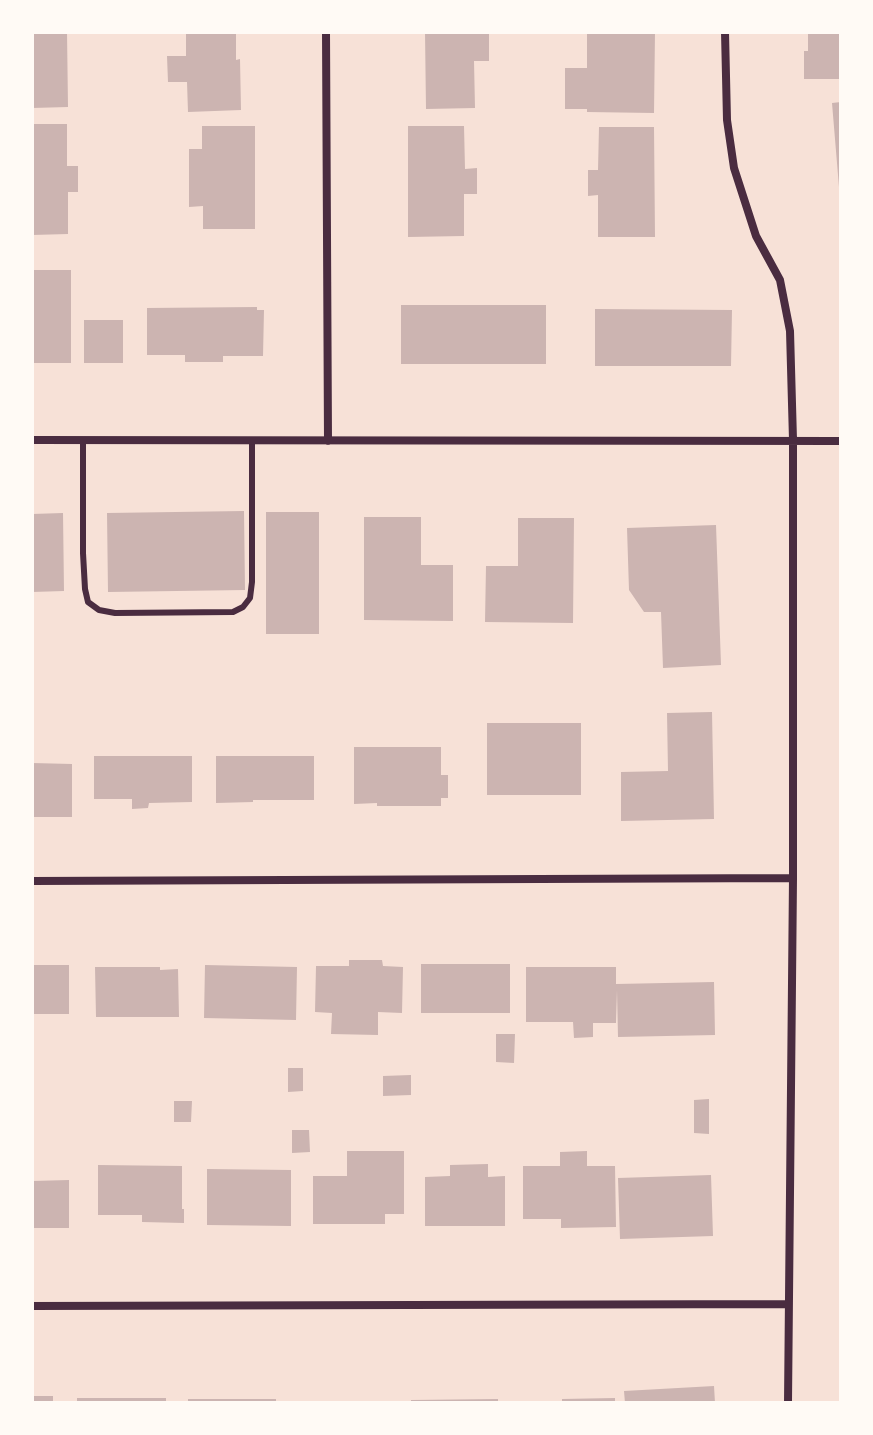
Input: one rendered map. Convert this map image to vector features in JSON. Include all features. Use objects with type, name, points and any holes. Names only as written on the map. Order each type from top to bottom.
[{"type":"street","points":[[326,32],[328,441]]},
{"type":"street","points":[[725,32],[727,120],[734,168],[756,236],[780,280],[790,331],[793,440],[793,878],[788,1403]]},
{"type":"street","points":[[32,440],[841,441]]},
{"type":"street","points":[[32,881],[793,878]]},
{"type":"street","points":[[32,1306],[788,1304]]},
{"type":"lane","points":[[83,442],[83,553],[88,602],[99,610],[115,613],[233,612],[243,607],[250,598],[252,582],[252,440]]},
{"type":"building","points":[[32,32],[67,32],[68,107],[32,108]]},
{"type":"building","points":[[186,32],[236,32],[241,110],[188,112],[187,82],[168,82],[167,56],[186,56]]},
{"type":"building","points":[[425,32],[489,32],[489,61],[474,61],[475,108],[426,109]]},
{"type":"building","points":[[587,32],[655,32],[654,113],[565,109],[565,68],[587,68]]},
{"type":"building","points":[[808,32],[841,32],[841,79],[804,79]]},
{"type":"building","points":[[841,102],[841,187],[839,187],[832,103]]},
{"type":"building","points":[[32,124],[67,124],[67,166],[78,166],[78,192],[68,192],[68,234],[32,235]]},
{"type":"building","points":[[202,126],[255,126],[255,229],[203,229],[203,206],[189,207],[189,149],[202,149]]},
{"type":"building","points":[[408,126],[464,126],[465,169],[477,168],[477,194],[464,194],[464,236],[408,237]]},
{"type":"building","points":[[599,127],[654,127],[655,237],[598,237],[598,195],[588,196],[588,170],[598,170]]},
{"type":"building","points":[[32,270],[71,270],[71,363],[32,363]]},
{"type":"building","points":[[401,305],[546,305],[546,364],[401,364]]},
{"type":"building","points":[[257,307],[257,310],[264,310],[263,356],[223,356],[223,362],[185,362],[185,355],[147,355],[147,308]]},
{"type":"building","points":[[595,309],[732,310],[731,366],[595,366]]},
{"type":"building","points":[[84,320],[123,320],[123,363],[84,363]]},
{"type":"building","points":[[244,511],[245,590],[108,592],[107,513]]},
{"type":"building","points":[[266,512],[319,512],[319,634],[266,634]]},
{"type":"building","points":[[63,513],[64,591],[32,592],[32,514]]},
{"type":"building","points":[[364,517],[421,517],[421,565],[453,565],[453,621],[364,620]]},
{"type":"building","points":[[518,518],[574,518],[573,623],[485,622],[486,566],[518,566]]},
{"type":"building","points":[[716,525],[721,665],[663,668],[661,612],[644,612],[629,590],[627,528]]},
{"type":"building","points":[[712,712],[714,819],[621,821],[621,772],[668,771],[667,713]]},
{"type":"building","points":[[487,723],[581,723],[581,795],[487,795]]},
{"type":"building","points":[[354,747],[441,747],[441,775],[448,775],[448,798],[441,798],[441,806],[354,804]]},
{"type":"building","points":[[94,756],[192,756],[192,802],[149,803],[148,808],[132,809],[132,799],[94,799]]},
{"type":"building","points":[[216,756],[314,756],[314,800],[216,803]]},
{"type":"building","points":[[32,763],[72,764],[72,817],[32,817]]},
{"type":"building","points":[[349,960],[382,960],[383,966],[403,967],[402,1013],[378,1012],[378,1035],[331,1034],[332,1013],[315,1012],[316,966],[349,966]]},
{"type":"building","points":[[421,964],[510,964],[510,1013],[421,1013]]},
{"type":"building","points":[[32,965],[69,965],[69,1014],[32,1014]]},
{"type":"building","points":[[205,965],[297,967],[296,1020],[204,1018]]},
{"type":"building","points":[[95,967],[178,969],[179,1017],[96,1017]]},
{"type":"building","points":[[526,967],[616,967],[616,984],[714,982],[715,1035],[618,1037],[617,990],[616,1023],[593,1023],[593,1037],[574,1038],[573,1022],[526,1022]]},
{"type":"building","points":[[496,1034],[515,1034],[514,1063],[496,1062]]},
{"type":"building","points":[[288,1068],[303,1068],[303,1091],[288,1092]]},
{"type":"building","points":[[411,1075],[411,1095],[383,1096],[383,1076]]},
{"type":"building","points":[[709,1099],[709,1134],[694,1133],[694,1100]]},
{"type":"building","points":[[174,1101],[192,1101],[191,1122],[174,1122]]},
{"type":"building","points":[[292,1130],[309,1130],[310,1152],[292,1153]]},
{"type":"building","points":[[347,1151],[404,1151],[404,1214],[385,1214],[385,1224],[313,1224],[313,1176],[347,1176]]},
{"type":"building","points":[[587,1151],[587,1166],[615,1166],[616,1227],[561,1228],[561,1219],[523,1219],[523,1166],[560,1166],[560,1152]]},
{"type":"building","points":[[488,1164],[488,1177],[505,1176],[505,1226],[425,1226],[425,1177],[450,1176],[450,1165]]},
{"type":"building","points":[[98,1165],[182,1166],[184,1223],[142,1222],[142,1215],[98,1215]]},
{"type":"building","points":[[207,1169],[291,1170],[291,1226],[207,1225]]},
{"type":"building","points":[[711,1175],[713,1236],[620,1239],[618,1178]]},
{"type":"building","points":[[69,1180],[69,1228],[32,1228],[32,1181]]},
{"type":"building","points":[[714,1386],[715,1403],[625,1403],[624,1391]]},
{"type":"building","points":[[32,1396],[53,1396],[53,1403],[32,1403]]},
{"type":"building","points":[[77,1398],[166,1398],[166,1403],[77,1403]]},
{"type":"building","points":[[615,1398],[615,1403],[562,1403],[562,1399]]},
{"type":"building","points":[[188,1399],[276,1399],[276,1403],[188,1403]]},
{"type":"building","points":[[498,1399],[498,1403],[411,1403],[411,1400]]}]
